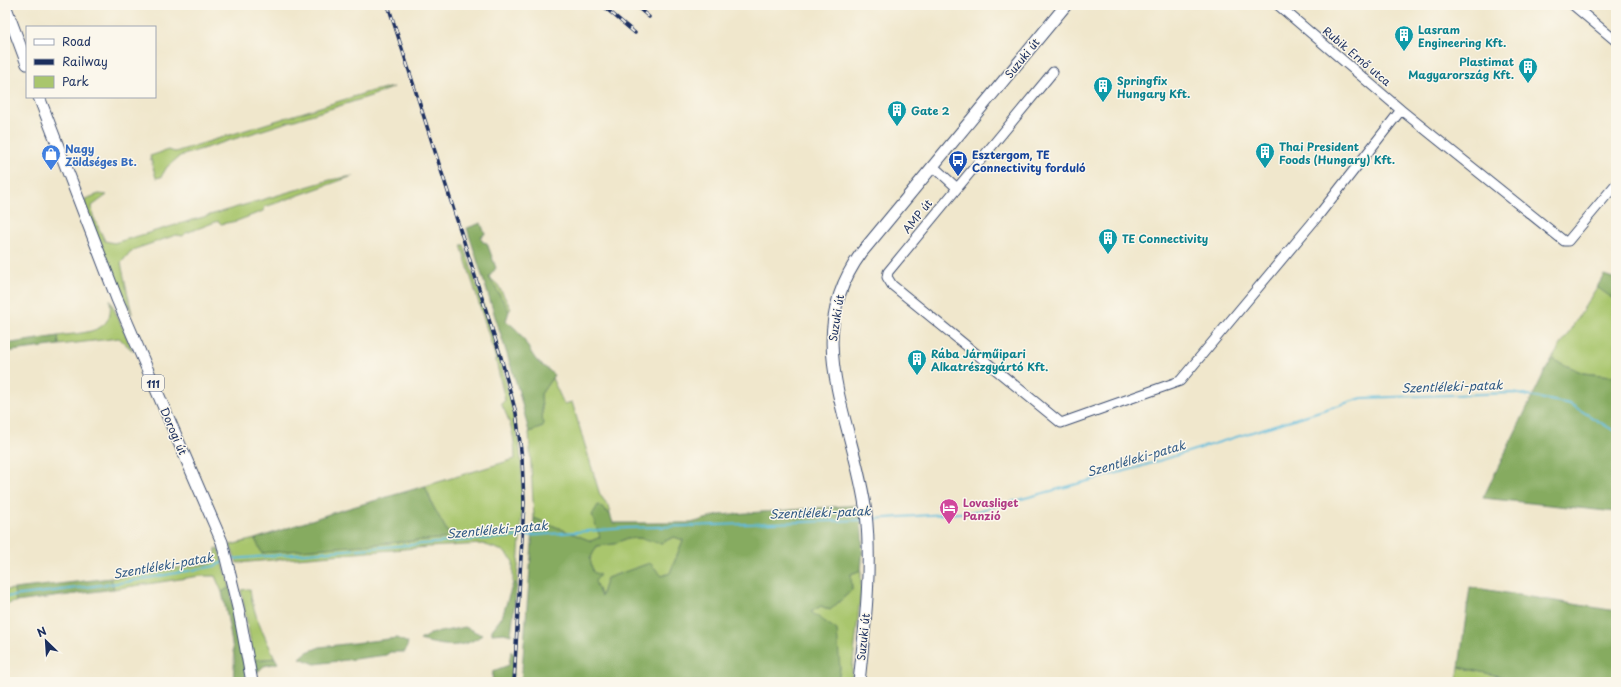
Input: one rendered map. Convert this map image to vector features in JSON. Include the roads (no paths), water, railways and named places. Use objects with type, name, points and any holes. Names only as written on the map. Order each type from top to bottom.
[{"type":"main road","points":[[5,5],[26,61]]},
{"type":"main road","name":"Suzuki út","points":[[859,682],[867,598],[867,527],[866,512],[833,366],[831,343],[834,312],[841,287],[852,264],[1066,5]]},
{"type":"main road","name":"Dorogi út","points":[[39,98],[117,299],[216,527],[227,561],[252,682]]},
{"type":"street","name":"Rubik Ernő utca","points":[[1278,5],[1401,110],[1564,241],[1568,241],[1616,184]]},
{"type":"street","points":[[1573,5],[1616,41]]},
{"type":"street","name":"AMP út","points":[[1053,72],[956,187],[888,272],[887,277],[892,285],[1061,423],[1180,381],[1318,216],[1401,110]]},
{"type":"street","points":[[933,166],[956,187]]},
{"type":"waterway","name":"Szentléleki-patak","points":[[871,519],[974,512],[1136,468],[1362,398],[1513,393],[1570,404],[1616,432]]},
{"type":"waterway","name":"Szentléleki-patak","points":[[231,559],[626,528],[863,520]]},
{"type":"waterway","name":"Szentléleki-patak","points":[[5,597],[126,582],[215,566],[223,562]]},
{"type":"railway","points":[[388,5],[500,354],[516,413],[522,458],[524,503],[514,682]]},
{"type":"railway","points":[[602,5],[635,33]]},
{"type":"railway","points":[[635,5],[649,17]]},
{"type":"place","name":"Lasram Engineering Kft.","points":[[1404,52]]},
{"type":"place","name":"Plastimat Magyarország Kft.","points":[[1528,84]]},
{"type":"place","name":"Springfix Hungary Kft.","points":[[1103,103]]},
{"type":"place","name":"Gate 2","points":[[897,127]]},
{"type":"place","name":"Thai President Foods (Hungary) Kft.","points":[[1265,169]]},
{"type":"place","name":"Nagy Zöldséges Bt.","points":[[51,171]]},
{"type":"place","name":"Esztergom, TE Connectivity forduló","points":[[958,177]]},
{"type":"place","name":"TE Connectivity","points":[[1108,255]]},
{"type":"place","name":"Rába Járműipari Alkatrészgyártó Kft.","points":[[917,376]]},
{"type":"place","name":"Lovasliget Panzió","points":[[949,525]]}]
